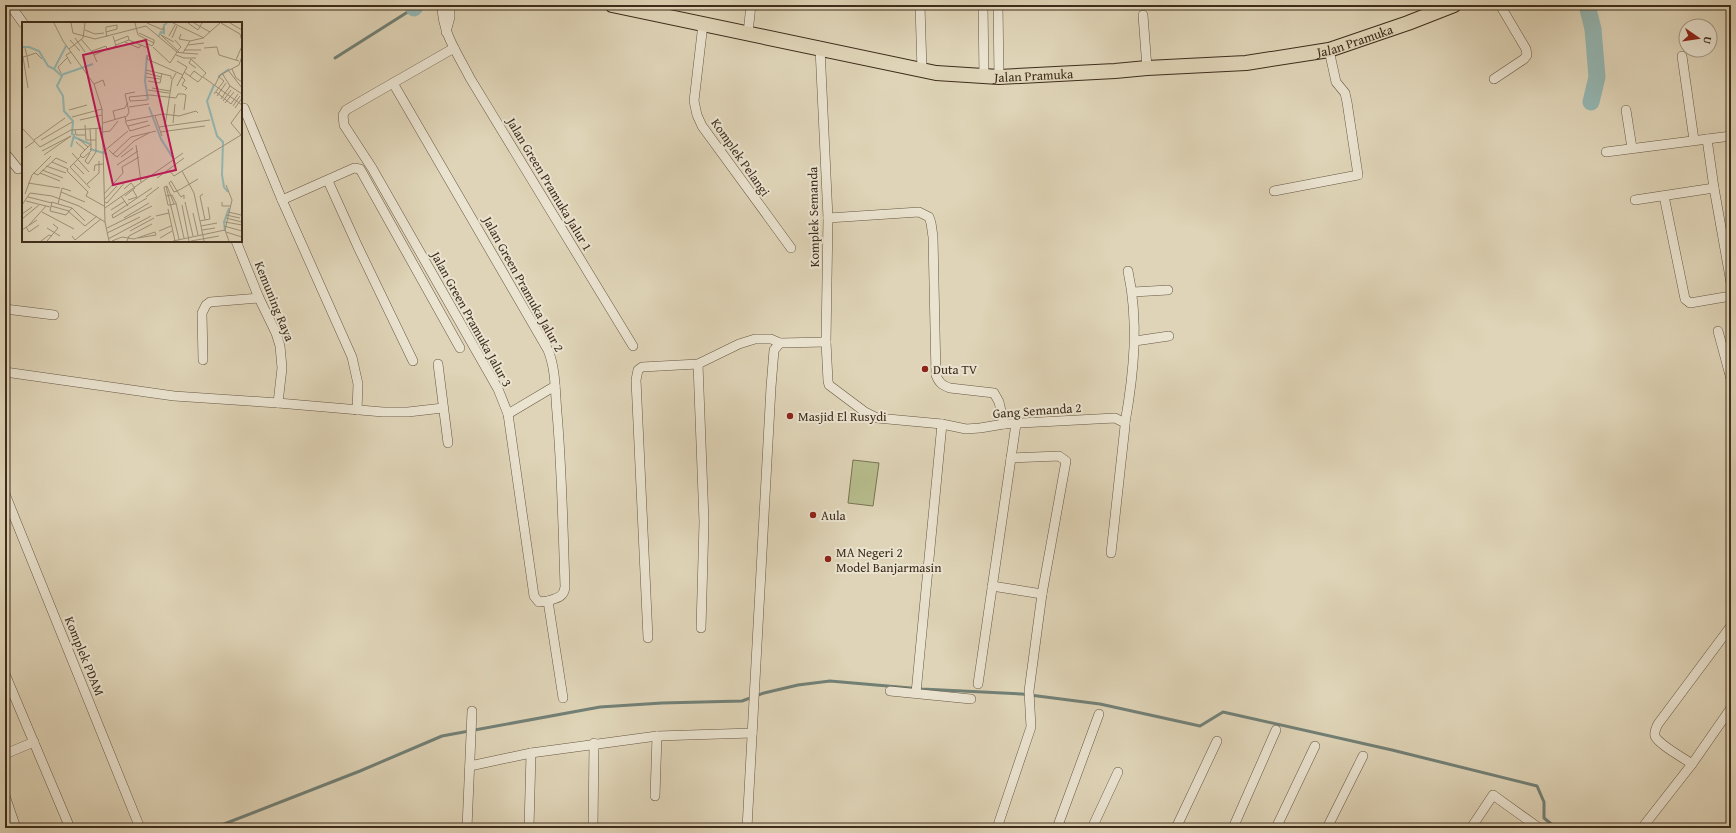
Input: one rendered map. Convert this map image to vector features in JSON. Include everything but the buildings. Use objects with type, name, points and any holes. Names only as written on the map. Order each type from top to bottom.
[{"type":"main road","name":"Jalan Pramuka","points":[[612,5],[936,73],[984,77],[1115,72],[1147,68],[1246,63],[1329,50],[1408,24],[1454,5]]},
{"type":"street","points":[[10,5],[22,22]]},
{"type":"street","name":"Jalan Green Pramuka Jalur 1","points":[[442,5],[442,15],[446,33],[470,78],[633,346]]},
{"type":"street","points":[[446,33],[450,17],[450,5]]},
{"type":"street","points":[[748,33],[751,5]]},
{"type":"street","points":[[920,5],[922,70]]},
{"type":"street","points":[[983,5],[984,77]]},
{"type":"street","points":[[998,5],[1000,77]]},
{"type":"street","points":[[1494,79],[1524,60],[1527,55],[1526,49],[1500,5]]},
{"type":"street","points":[[1143,15],[1147,68]]},
{"type":"street","name":"Komplek Pelangi","points":[[703,24],[694,101],[697,115],[702,126],[791,248]]},
{"type":"street","points":[[393,83],[454,48]]},
{"type":"street","name":"Komplek Semanda","points":[[820,48],[828,218],[826,374],[830,385]]},
{"type":"street","points":[[1274,191],[1358,176],[1345,93],[1336,82],[1329,50]]},
{"type":"street","points":[[1682,58],[1694,140]]},
{"type":"street","name":"Jalan Green Pramuka Jalur 2","points":[[393,83],[548,350],[555,373],[565,587],[561,596],[548,601]]},
{"type":"street","name":"Jalan Green Pramuka Jalur 3","points":[[393,83],[346,110],[344,115],[344,125],[372,168],[498,389],[508,414],[534,596],[539,602],[548,601]]},
{"type":"street","points":[[244,108],[282,200],[352,357],[358,384],[357,410]]},
{"type":"street","points":[[1626,110],[1632,148]]},
{"type":"street","points":[[1606,152],[1731,136]]},
{"type":"street","points":[[1707,139],[1731,283]]},
{"type":"street","points":[[5,153],[18,168]]},
{"type":"street","points":[[282,200],[354,168],[360,168],[460,348]]},
{"type":"street","points":[[328,180],[358,247],[413,361]]},
{"type":"street","points":[[1635,200],[1714,188]]},
{"type":"street","points":[[1664,196],[1685,299],[1690,303],[1731,296]]},
{"type":"street","points":[[828,218],[919,212],[929,217],[932,237],[936,375],[938,381],[943,386],[950,388],[994,394],[999,402],[1004,424]]},
{"type":"street","name":"Kemuning Raya","points":[[236,242],[259,298],[276,333],[280,346],[282,368],[278,403]]},
{"type":"street","points":[[1111,553],[1125,422],[1132,382],[1135,341],[1133,292],[1128,271]]},
{"type":"street","points":[[1133,292],[1168,290]]},
{"type":"street","points":[[203,360],[202,313],[206,305],[210,302],[259,298]]},
{"type":"street","points":[[5,309],[54,315]]},
{"type":"street","points":[[1718,331],[1731,379]]},
{"type":"street","points":[[1135,341],[1169,336]]},
{"type":"street","points":[[648,638],[638,370],[642,367],[698,364],[739,344],[755,339],[771,339],[780,343],[826,342]]},
{"type":"street","points":[[747,828],[771,387],[774,350],[780,343]]},
{"type":"street","points":[[438,364],[448,443]]},
{"type":"street","points":[[698,364],[704,522],[701,628]]},
{"type":"street","points":[[5,372],[174,396],[357,410],[408,412],[443,408]]},
{"type":"street","name":"Gang Semanda 2","points":[[830,385],[865,412],[877,418],[942,424],[966,429],[1004,424],[1115,418],[1125,422]]},
{"type":"street","points":[[508,414],[555,386]]},
{"type":"street","points":[[917,689],[942,424]]},
{"type":"street","points":[[978,684],[1016,424]]},
{"type":"street","points":[[997,828],[1031,727],[1029,694],[1042,594],[1066,461],[1059,456],[1011,458]]},
{"type":"street","name":"Komplek PDAM","points":[[5,494],[140,828]]},
{"type":"street","points":[[992,586],[1042,594]]},
{"type":"street","points":[[548,601],[563,698]]},
{"type":"street","points":[[1692,764],[1660,742],[1655,736],[1655,731],[1658,724],[1731,626]]},
{"type":"street","points":[[5,674],[70,828]]},
{"type":"street","points":[[890,691],[917,689],[971,699]]},
{"type":"street","points":[[1642,828],[1692,764],[1731,708]]},
{"type":"street","points":[[467,828],[472,711]]},
{"type":"street","points":[[1057,828],[1099,714]]},
{"type":"street","points":[[1233,828],[1276,730]]},
{"type":"street","points":[[470,766],[594,743],[657,736],[752,733]]},
{"type":"street","points":[[655,796],[657,736]]},
{"type":"street","points":[[1176,828],[1216,741]]},
{"type":"street","points":[[5,754],[34,742]]},
{"type":"street","points":[[593,828],[594,743]]},
{"type":"street","points":[[1276,828],[1315,746]]},
{"type":"street","points":[[529,828],[531,754]]},
{"type":"street","points":[[1327,828],[1363,756]]},
{"type":"street","points":[[1092,828],[1118,772]]},
{"type":"street","points":[[1475,826],[1493,795],[1539,828]]},
{"type":"street","points":[[5,796],[16,828]]},
{"type":"green space","points":[[853,460],[879,463],[873,506],[848,503]]},
{"type":"waterway","points":[[1587,5],[1593,29],[1597,77],[1591,102]]},
{"type":"waterway","points":[[335,58],[414,8]]},
{"type":"waterway","points":[[206,828],[224,824],[360,771],[442,736],[600,707],[662,703],[742,701],[764,693],[798,685],[830,681],[922,689],[1022,694],[1100,704],[1200,726],[1223,712],[1392,750],[1537,786],[1544,802],[1544,818],[1556,828]]},
{"type":"place","name":"Duta TV","points":[[925,369]]},
{"type":"place","name":"Masjid El Rusydi","points":[[790,416]]},
{"type":"place","name":"Aula","points":[[813,515]]},
{"type":"place","name":"MA Negeri 2 Model Banjarmasin","points":[[828,559]]}]
